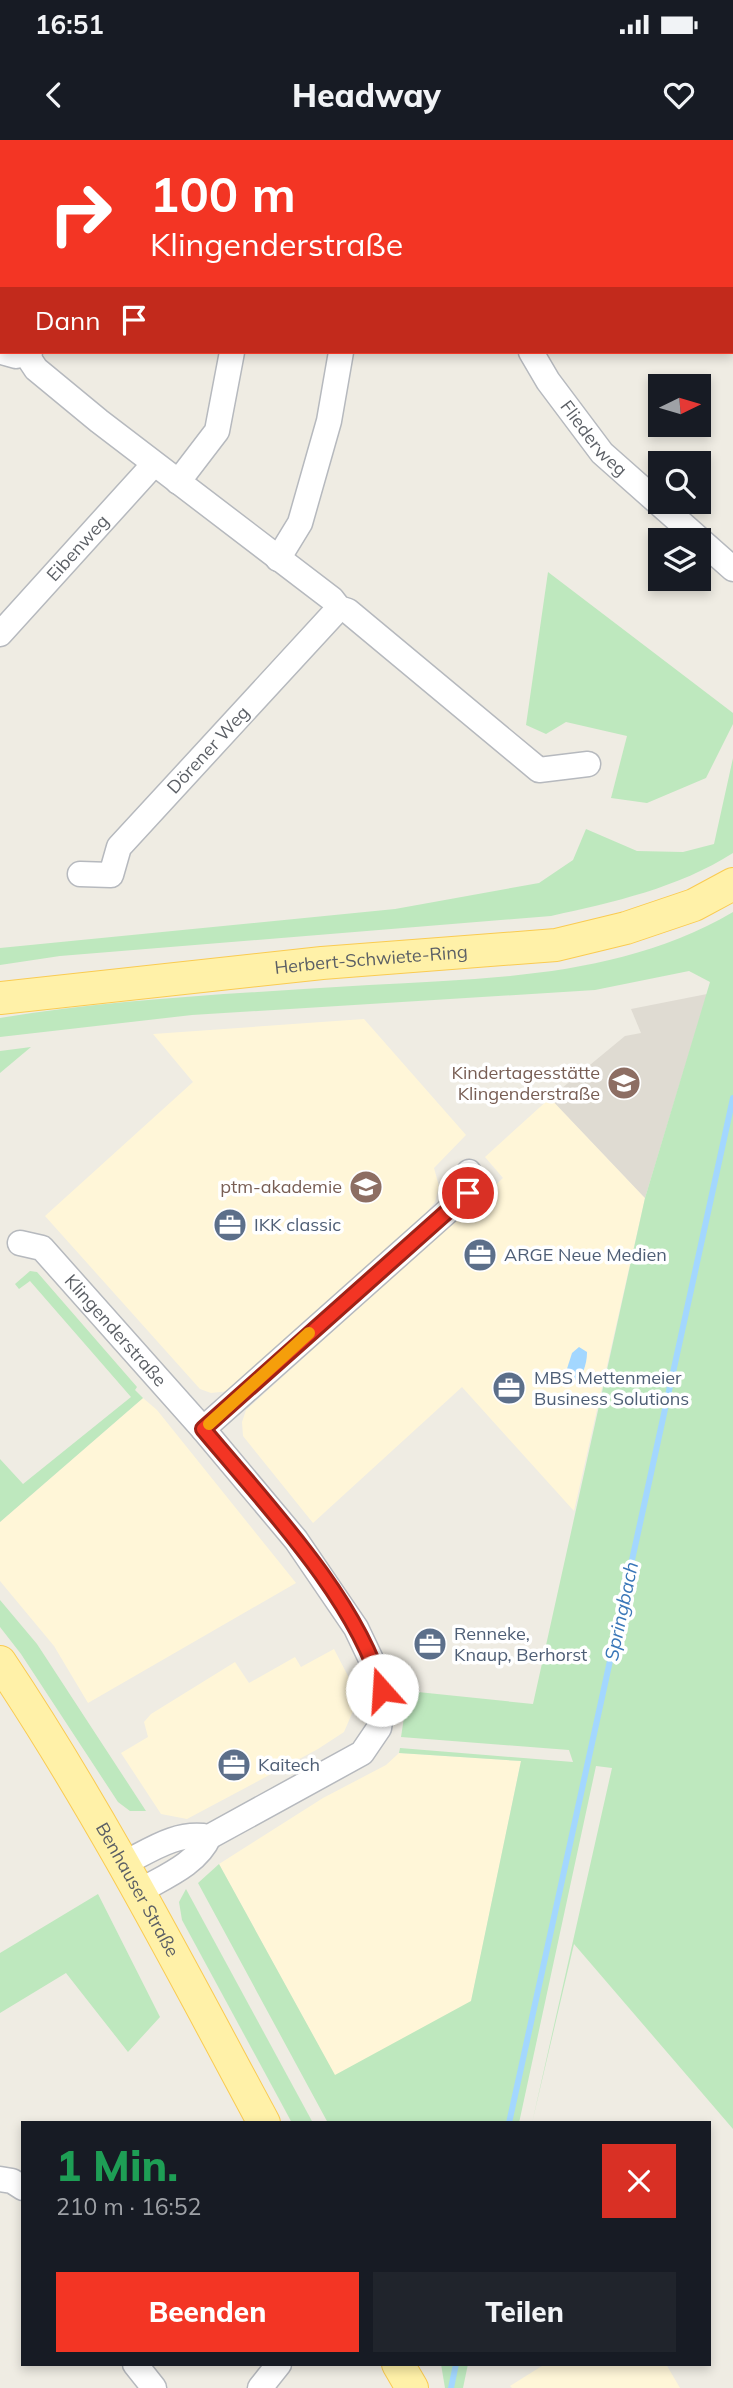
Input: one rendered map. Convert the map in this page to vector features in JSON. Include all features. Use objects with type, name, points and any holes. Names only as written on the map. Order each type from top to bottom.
[{"type":"main road","name":"Herbert-Schwiete-Ring","points":[[0,998],[322,963],[556,945],[626,928],[694,905],[733,884]]},
{"type":"main road","name":"Benhauser Straße","points":[[0,1662],[61,1754],[125,1863],[263,2121]]},
{"type":"main road","points":[[399,2366],[412,2388]]},
{"type":"street","points":[[15,354],[332,599],[339,608],[359,620],[539,770],[588,764]]},
{"type":"street","points":[[178,482],[217,430],[232,354]]},
{"type":"street","points":[[278,559],[300,523],[329,421],[341,354]]},
{"type":"street","name":"Fliederweg","points":[[532,354],[548,382],[602,453],[733,569]]},
{"type":"street","name":"Eibenweg","points":[[0,634],[154,464]]},
{"type":"street","name":"Dörener Weg","points":[[80,874],[111,875],[119,847],[339,608]]},
{"type":"street","points":[[203,1429],[468,1193],[469,1172]]},
{"type":"street","name":"Klingenderstraße","points":[[20,1243],[42,1248],[203,1429],[296,1541],[351,1619],[377,1672],[382,1710],[379,1728],[362,1753],[209,1837],[195,1835],[167,1841],[125,1863]]},
{"type":"street","name":"Klingenderstraße","points":[[140,1891],[180,1868],[204,1849],[209,1837]]},
{"type":"street","points":[[0,2179],[12,2181],[21,2187]]},
{"type":"street","points":[[136,2366],[153,2388]]},
{"type":"street","points":[[260,2388],[277,2366]]},
{"type":"shaded area","name":"Kindertagesstätte Klingenderstraße","points":[[707,994],[645,1198],[550,1098],[625,1036],[641,1033],[631,1009]]},
{"type":"shaded area","points":[[364,1019],[466,1135],[434,1168],[439,1186],[435,1202],[424,1215],[230,1391],[211,1393],[200,1389],[45,1216],[193,1082],[153,1034]]},
{"type":"shaded area","points":[[550,1098],[645,1198],[574,1511],[462,1387],[313,1523],[243,1436],[242,1422],[246,1410],[503,1178],[485,1157]]},
{"type":"shaded area","points":[[143,1398],[157,1410],[296,1583],[88,1703],[54,1646],[0,1581],[0,1522]]},
{"type":"shaded area","points":[[334,1649],[349,1678],[353,1711],[344,1732],[318,1749],[187,1819],[161,1814],[121,1753],[148,1737],[144,1722],[151,1714],[235,1662],[249,1683],[295,1657],[301,1667]]},
{"type":"shaded area","points":[[399,1753],[521,1761],[471,2002],[335,2076],[219,1864],[323,1798],[386,1765]]},
{"type":"shaded area","points":[[542,2366],[667,2366],[680,2388],[512,2388],[510,2386]]},
{"type":"green space","points":[[548,572],[733,713],[733,724],[706,778],[647,803],[611,798],[627,736],[566,722],[546,734],[526,725]]},
{"type":"green space","points":[[733,758],[733,853],[690,876],[622,899],[551,916],[60,956],[0,965],[0,948],[395,909],[539,883],[573,860],[586,829],[637,851],[683,852],[714,844]]},
{"type":"green space","points":[[733,912],[733,2129],[574,1944],[532,2121],[612,1768],[596,1766],[519,2121],[327,2121],[198,1883],[219,1864],[335,2075],[471,2001],[521,1761],[399,1753],[400,1748],[573,1762],[569,1750],[401,1737],[408,1691],[533,1704],[645,1198],[710,982],[689,971],[595,990],[192,1015],[0,1037],[0,1018],[138,1001],[510,976],[602,962],[691,934]]},
{"type":"green space","points":[[31,1047],[0,1073],[0,1051]]},
{"type":"green space","points":[[30,1271],[37,1272],[137,1387],[135,1390],[143,1398],[0,1522],[0,1459],[23,1484],[131,1397],[30,1281],[19,1289],[15,1284]]},
{"type":"green space","points":[[0,1600],[37,1644],[146,1811],[130,1811],[118,1802],[21,1654],[0,1627]]},
{"type":"green space","points":[[186,1889],[312,2121],[291,2121],[182,1920],[179,1902]]},
{"type":"green space","points":[[98,1894],[160,2017],[128,2052],[66,1973],[0,2013],[0,1953]]},
{"type":"green space","points":[[441,2366],[468,2366],[463,2388],[445,2388]]},
{"type":"water","points":[[579,1347],[587,1352],[586,1360],[583,1372],[574,1381],[570,1380],[566,1372],[572,1353]]},
{"type":"waterway","name":"Springbach","points":[[509,2121],[733,1098]]},
{"type":"waterway","name":"Springbach","points":[[451,2388],[456,2366]]},
{"type":"slow traffic","points":[[209,1424],[309,1333]]},
{"type":"place","name":"Kindertagesstätte Klingenderstraße","points":[[624,1083]]},
{"type":"place","name":"ptm-akademie","points":[[366,1187]]},
{"type":"place","name":"IKK classic","points":[[230,1225]]},
{"type":"place","name":"ARGE Neue Medien","points":[[480,1255]]},
{"type":"place","name":"MBS Mettenmeier Business Solutions","points":[[509,1388]]},
{"type":"place","name":"Renneke, Knaup, Berhorst","points":[[430,1644]]},
{"type":"place","name":"Kaitech","points":[[234,1765]]},
{"type":"route","points":[[382,1690],[365,1643],[340,1604],[296,1541],[203,1429],[468,1193]]}]
